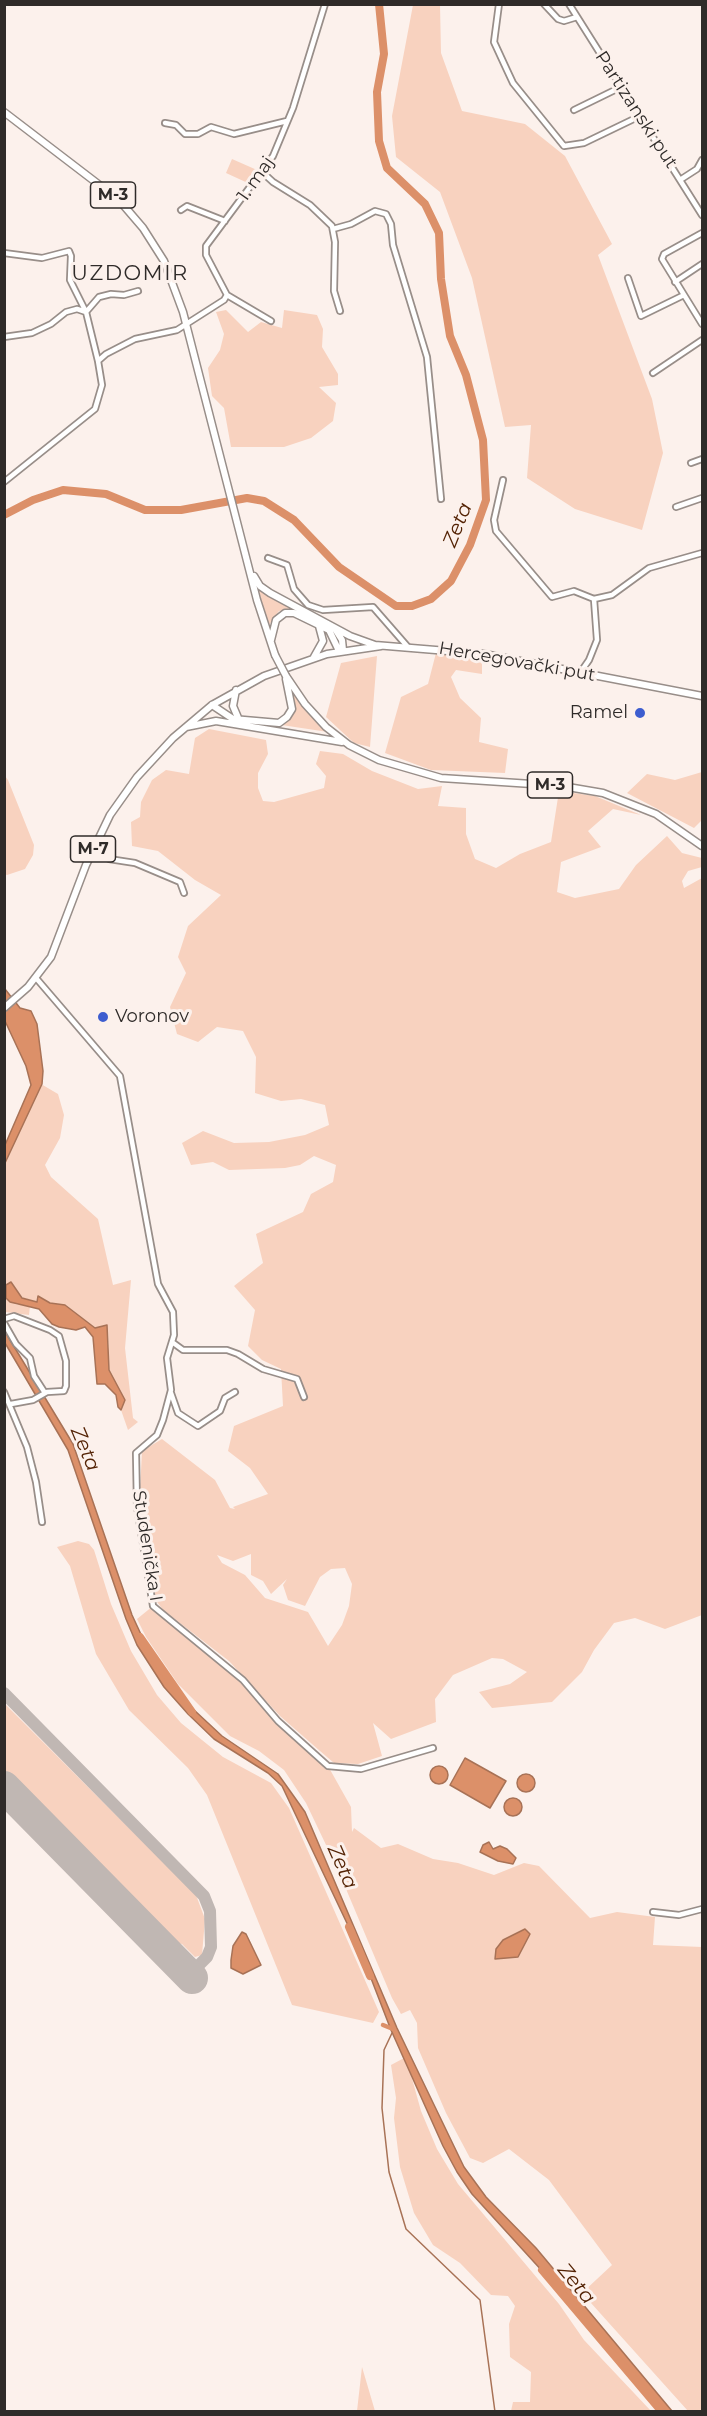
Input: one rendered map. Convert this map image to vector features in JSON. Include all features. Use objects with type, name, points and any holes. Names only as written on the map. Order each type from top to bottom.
[{"type":"main road","name":"M-3","points":[[4,112],[109,192],[138,221],[165,264],[186,325],[271,644],[286,676],[311,712],[345,742],[390,764],[432,776],[566,786],[607,794],[656,814],[702,846]]},
{"type":"main road","points":[[245,553],[256,580],[265,590],[333,627],[381,646]]},
{"type":"main road","points":[[271,644],[273,624],[282,615],[296,613],[332,633],[341,651]]},
{"type":"main road","points":[[313,658],[323,639],[316,623]]},
{"type":"main road","points":[[333,627],[341,637],[341,651]]},
{"type":"main road","points":[[341,651],[381,646]]},
{"type":"main road","name":"Hercegovački put","points":[[381,646],[407,646],[484,654],[702,696]]},
{"type":"main road","name":"M-7","points":[[4,1008],[36,978],[56,945],[105,823],[127,790],[185,727],[212,705],[236,690],[294,664],[341,651]]},
{"type":"main road","points":[[212,705],[224,715],[239,720],[274,724],[286,719],[292,705],[286,676]]},
{"type":"main road","points":[[236,690],[233,706],[239,720]]},
{"type":"main road","points":[[212,705],[216,721]]},
{"type":"main road","points":[[185,727],[216,721],[345,742]]},
{"type":"street","name":"1. maj","points":[[227,295],[205,250],[273,156],[326,4]]},
{"type":"street","points":[[499,4],[494,42],[513,82],[564,146],[584,143],[640,116]]},
{"type":"street","points":[[544,4],[558,19],[569,20],[577,17]]},
{"type":"street","name":"Partizanski put","points":[[569,4],[702,215]]},
{"type":"street","points":[[574,110],[621,87]]},
{"type":"street","points":[[165,123],[176,125],[184,134],[198,134],[211,127],[234,134],[287,121]]},
{"type":"street","points":[[681,180],[697,169],[702,160]]},
{"type":"street","points":[[261,171],[273,182],[310,205],[333,229],[334,291],[340,311]]},
{"type":"street","points":[[181,210],[188,206],[225,221]]},
{"type":"street","points":[[333,229],[351,224],[370,212],[384,212],[388,218],[393,245],[426,357],[441,499]]},
{"type":"street","points":[[702,233],[662,258],[702,324]]},
{"type":"street","points":[[4,253],[42,258],[69,251],[71,256],[70,280],[86,312],[102,385],[95,409],[4,482]]},
{"type":"street","points":[[675,282],[702,264]]},
{"type":"street","points":[[628,278],[641,316],[684,295]]},
{"type":"street","points":[[86,312],[99,297],[111,294],[124,295],[138,291]]},
{"type":"street","points":[[98,362],[124,343],[161,335],[186,325],[214,308],[227,295],[271,321]]},
{"type":"street","points":[[4,336],[32,333],[51,324],[66,312],[77,309],[86,312]]},
{"type":"street","points":[[653,372],[702,340]]},
{"type":"street","points":[[691,463],[702,459]]},
{"type":"street","points":[[503,480],[494,520],[496,531],[552,597],[574,591],[594,599],[612,595],[649,568],[702,554]]},
{"type":"street","points":[[676,507],[702,498]]},
{"type":"street","points":[[268,558],[287,566],[294,590],[308,606],[323,610],[373,607],[407,646]]},
{"type":"street","points":[[580,673],[589,660],[597,640],[594,599]]},
{"type":"street","points":[[92,851],[116,861],[135,863],[180,882],[184,893]]},
{"type":"street","name":"Studenička I","points":[[36,978],[120,1076],[158,1284],[173,1312],[172,1342],[167,1358],[171,1390],[157,1436],[136,1453],[137,1506],[153,1606],[243,1680],[278,1721],[328,1766],[361,1769],[433,1748]]},
{"type":"street","points":[[11,1404],[18,1405],[44,1393],[66,1389],[66,1361],[59,1336],[50,1329],[14,1317],[4,1321],[16,1344],[30,1358],[34,1376],[44,1393]]},
{"type":"street","points":[[172,1342],[183,1350],[227,1350],[238,1354],[262,1369],[297,1379],[304,1397]]},
{"type":"street","points":[[171,1390],[178,1413],[198,1426],[220,1411],[225,1398],[235,1392]]},
{"type":"street","points":[[4,1392],[11,1404],[34,1473],[42,1522]]},
{"type":"street","points":[[653,1912],[679,1915],[702,1910]]},
{"type":"shaded area","points":[[413,5],[440,5],[441,53],[462,111],[525,124],[565,156],[612,244],[598,255],[652,399],[663,453],[642,530],[575,509],[527,478],[531,425],[505,427],[472,278],[440,192],[396,157],[392,116]]},
{"type":"shaded area","points":[[232,159],[257,170],[250,184],[226,173]]},
{"type":"shaded area","points":[[226,310],[248,332],[261,322],[282,328],[284,310],[317,315],[323,329],[322,347],[338,374],[338,385],[319,387],[336,403],[333,421],[311,438],[284,447],[231,447],[224,408],[212,396],[208,368],[220,350],[224,334],[216,312]]},
{"type":"shaded area","points":[[257,584],[330,625],[340,641],[331,628],[295,609],[279,611],[268,626]]},
{"type":"shaded area","points":[[436,653],[482,657],[482,674],[456,670],[451,677],[460,698],[481,718],[479,742],[508,749],[505,773],[431,770],[385,753],[401,697],[428,684]]},
{"type":"shaded area","points":[[377,656],[370,747],[354,743],[326,717],[341,663]]},
{"type":"shaded area","points":[[291,688],[306,710],[328,732],[222,716],[216,713],[213,706],[229,716],[277,722],[289,716]]},
{"type":"shaded area","points":[[209,729],[266,740],[268,754],[258,773],[258,788],[263,801],[274,802],[324,788],[326,776],[316,764],[320,751],[343,754],[372,771],[418,789],[442,786],[438,806],[466,808],[466,834],[475,859],[496,868],[520,854],[551,842],[559,791],[595,796],[641,815],[613,809],[588,831],[601,847],[561,862],[557,892],[575,898],[619,889],[636,865],[667,836],[682,853],[702,858],[702,867],[688,871],[682,881],[684,888],[702,878],[702,1615],[665,1629],[635,1618],[614,1623],[594,1650],[582,1672],[552,1702],[492,1708],[479,1692],[510,1684],[527,1672],[503,1659],[492,1658],[453,1675],[435,1699],[436,1722],[391,1739],[373,1723],[382,1756],[358,1764],[334,1763],[280,1716],[229,1661],[163,1610],[155,1599],[140,1491],[142,1451],[162,1439],[215,1480],[230,1508],[235,1509],[233,1507],[268,1494],[250,1468],[228,1451],[234,1426],[283,1406],[281,1369],[262,1360],[248,1346],[255,1310],[234,1286],[263,1263],[256,1234],[303,1212],[311,1194],[333,1182],[336,1165],[314,1156],[300,1165],[285,1168],[229,1170],[213,1162],[191,1165],[182,1143],[203,1131],[234,1143],[269,1142],[305,1135],[329,1125],[325,1105],[301,1099],[281,1101],[255,1093],[256,1057],[243,1031],[217,1027],[198,1042],[177,1034],[170,1007],[186,973],[178,957],[188,926],[221,895],[195,880],[158,851],[132,846],[131,822],[140,817],[141,802],[152,780],[166,770],[189,774],[195,738]],"holes":[[[251,1554],[251,1575],[263,1581],[271,1594],[287,1579],[283,1585],[288,1600],[305,1606],[320,1577],[331,1569],[345,1568],[352,1584],[349,1606],[342,1625],[328,1646],[308,1612],[265,1598],[245,1575],[222,1563],[217,1555],[233,1561]]]},
{"type":"shaded area","points":[[702,772],[702,820],[694,828],[627,793],[647,774],[675,780]]},
{"type":"shaded area","points":[[5,776],[34,845],[33,855],[25,869],[7,875],[4,874]]},
{"type":"shaded area","points":[[5,989],[20,1008],[31,1011],[37,1024],[43,1071],[42,1084],[5,1163],[5,1145],[31,1085],[26,1066],[5,1021]]},
{"type":"shaded area","points":[[41,1084],[58,1094],[64,1115],[60,1138],[45,1165],[51,1177],[98,1219],[113,1285],[131,1280],[125,1348],[133,1418],[138,1422],[128,1430],[121,1410],[124,1400],[109,1370],[108,1333],[102,1326],[95,1328],[66,1305],[50,1303],[39,1296],[38,1302],[23,1298],[11,1282],[14,1304],[30,1306],[29,1315],[5,1312],[5,1163]]},
{"type":"shaded area","points":[[11,1282],[22,1298],[37,1302],[38,1296],[50,1303],[65,1305],[95,1328],[107,1325],[109,1370],[125,1400],[121,1410],[118,1407],[116,1395],[105,1384],[97,1384],[93,1337],[85,1327],[76,1330],[59,1327],[52,1324],[39,1309],[10,1302],[6,1298],[6,1285]]},
{"type":"shaded area","points":[[4,1330],[73,1444],[132,1615],[151,1656],[179,1696],[222,1736],[278,1774],[305,1812],[397,2028],[464,2167],[486,2197],[536,2248],[672,2411],[662,2411],[585,2318],[472,2194],[457,2172],[391,2030],[362,1955],[282,1786],[268,1773],[214,1739],[188,1714],[164,1687],[137,1645],[68,1450],[5,1343]]},
{"type":"shaded area","points":[[78,1541],[89,1544],[94,1550],[111,1604],[131,1651],[157,1695],[181,1723],[223,1757],[271,1783],[289,1808],[379,2012],[373,2023],[292,2005],[207,1795],[188,1768],[129,1710],[96,1654],[70,1566],[57,1547]]},
{"type":"shaded area","points":[[153,1606],[244,1680],[278,1722],[328,1766],[351,1807],[352,1832],[354,1828],[381,1848],[398,1844],[433,1859],[458,1863],[494,1875],[524,1863],[539,1866],[590,1918],[617,1912],[655,1917],[653,1945],[702,1947],[702,2411],[688,2411],[582,2293],[612,2265],[549,2180],[509,2149],[483,2163],[470,2158],[446,2113],[418,2048],[417,2023],[410,2010],[401,2014],[392,1998],[338,1870],[306,1803],[284,1770],[259,1751],[230,1736],[178,1684],[146,1637],[137,1619]]},
{"type":"shaded area","points":[[5,1704],[196,1895],[205,1919],[202,1955],[195,1957],[182,1944],[171,1942],[5,1772]]},
{"type":"shaded area","points":[[465,1758],[506,1781],[490,1808],[450,1785]]},
{"type":"shaded area","points":[[435,1766],[443,1766],[448,1771],[446,1782],[435,1784],[430,1779],[430,1771]]},
{"type":"shaded area","points":[[522,1774],[530,1774],[535,1779],[533,1790],[522,1792],[517,1787],[517,1779]]},
{"type":"shaded area","points":[[509,1798],[517,1798],[522,1803],[520,1814],[509,1816],[504,1811],[504,1803]]},
{"type":"shaded area","points":[[489,1842],[493,1849],[500,1846],[507,1849],[516,1858],[513,1864],[498,1861],[480,1852],[483,1845]]},
{"type":"shaded area","points":[[525,1929],[530,1934],[518,1957],[495,1959],[496,1949],[503,1940]]},
{"type":"shaded area","points":[[242,1932],[246,1934],[261,1965],[243,1974],[231,1968],[233,1946]]},
{"type":"shaded area","points":[[406,2057],[421,2111],[437,2149],[458,2184],[559,2304],[584,2340],[651,2411],[511,2411],[513,2402],[530,2402],[531,2372],[510,2357],[509,2324],[515,2306],[508,2296],[491,2295],[460,2263],[433,2245],[414,2213],[400,2167],[394,2118],[396,2098],[391,2065]]},
{"type":"shaded area","points":[[362,2367],[375,2411],[357,2411]]},
{"type":"waterway","name":"Zeta","points":[[4,515],[33,500],[63,490],[106,494],[145,510],[181,510],[247,498],[264,501],[294,520],[339,567],[396,606],[412,606],[431,599],[451,581],[470,545],[486,500],[483,440],[466,375],[450,336],[441,279],[439,233],[425,204],[387,168],[379,141],[377,92],[384,54],[379,4]]},
{"type":"waterway","name":"Zeta","points":[[140,1637],[192,1712]]},
{"type":"waterway","name":"Zeta","points":[[349,1927],[370,1976]]},
{"type":"waterway","name":"Zeta","points":[[383,2025],[393,2029]]},
{"type":"waterway","points":[[392,2033],[384,2050],[382,2108],[389,2172],[406,2229],[480,2300],[495,2412]]},
{"type":"waterway","name":"Zeta","points":[[542,2270],[662,2412]]},
{"type":"taxiway","points":[[4,1693],[204,1896],[210,1911],[211,1947],[207,1957],[189,1975]]},
{"type":"runway","points":[[4,1787],[192,1978]]},
{"type":"place","name":"Ramel","points":[[640,713]]},
{"type":"place","name":"Voronov","points":[[103,1017]]},
{"type":"district","name":"UZDOMIR","points":[[130,274]]}]
